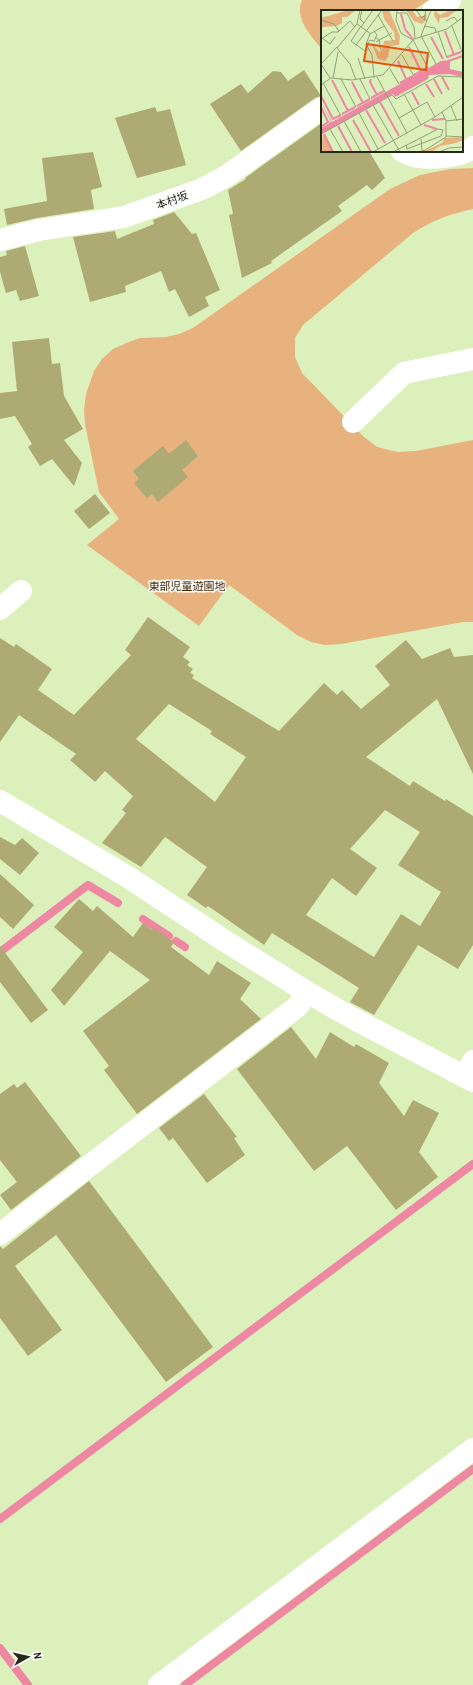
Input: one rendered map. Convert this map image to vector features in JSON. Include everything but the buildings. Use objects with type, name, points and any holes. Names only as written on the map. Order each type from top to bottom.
[{"type":"street","points":[[435,10],[450,0]]},
{"type":"street","name":"本村坂","points":[[0,240],[45,229],[124,217],[202,189],[225,177],[321,109]]},
{"type":"street","points":[[405,152],[418,157],[439,157],[460,154],[473,147]]},
{"type":"street","points":[[353,422],[404,373],[473,359]]},
{"type":"street","points":[[0,609],[22,591]]},
{"type":"street","points":[[0,801],[128,877],[225,941],[307,992],[356,1020],[471,1073]]},
{"type":"street","points":[[0,1234],[298,1006],[307,992]]},
{"type":"street","points":[[159,1685],[473,1449]]},
{"type":"green space","points":[[302,0],[429,0],[414,10],[321,10],[321,48],[305,26],[300,13]]},
{"type":"green space","name":"東部児童遊園地","points":[[473,168],[473,209],[442,218],[413,233],[303,325],[295,338],[295,357],[302,373],[363,436],[377,447],[397,452],[416,451],[473,440],[473,622],[463,622],[341,644],[325,645],[311,642],[297,635],[229,585],[199,626],[87,545],[119,519],[99,492],[85,424],[84,410],[86,394],[94,371],[102,359],[113,349],[140,338],[166,337],[179,334],[193,328],[390,189],[420,175],[450,169]]},
{"type":"waterway","points":[[0,952],[88,885],[118,903]]},
{"type":"waterway","points":[[143,919],[169,936]]},
{"type":"waterway","points":[[176,941],[185,947]]},
{"type":"waterway","points":[[0,1519],[473,1164]]},
{"type":"waterway","points":[[185,1685],[473,1469]]},
{"type":"waterway","points":[[0,1648],[28,1685]]}]
